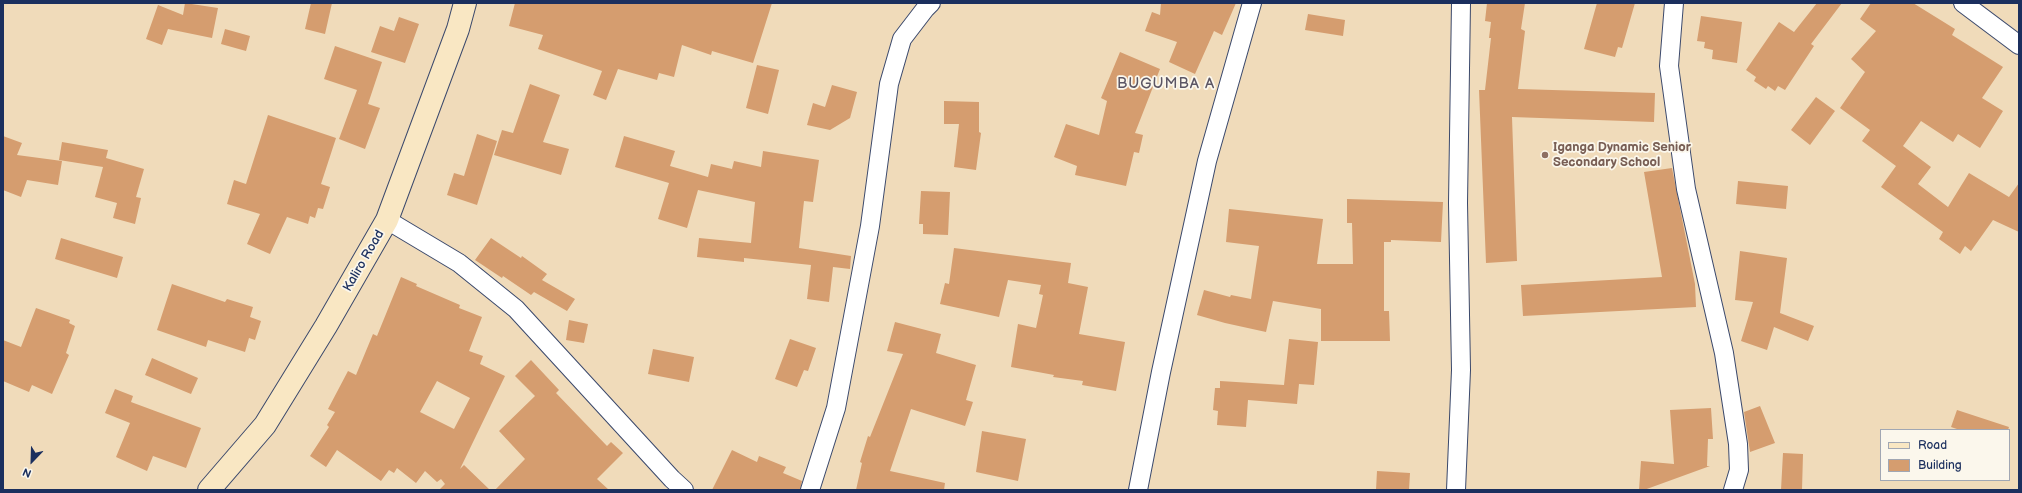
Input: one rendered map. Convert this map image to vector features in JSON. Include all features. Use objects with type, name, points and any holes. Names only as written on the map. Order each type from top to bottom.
[{"type":"main road","name":"Kaliro Road","points":[[209,490],[265,425],[326,326],[387,220],[458,29],[465,3]]},
{"type":"street","points":[[810,490],[836,408],[870,226],[889,84],[902,39],[931,3]]},
{"type":"street","points":[[1138,490],[1161,372],[1207,161],[1252,3]]},
{"type":"street","points":[[1456,490],[1461,370],[1458,203],[1461,3]]},
{"type":"street","points":[[1674,3],[1669,66],[1686,189],[1724,353],[1738,444],[1739,470],[1733,490]]},
{"type":"street","points":[[1962,3],[2019,45]]},
{"type":"street","points":[[387,220],[459,263],[516,309],[667,474],[684,490]]},
{"type":"building","points":[[185,3],[218,8],[212,38],[168,29],[162,45],[146,39],[158,5],[183,15]]},
{"type":"building","points":[[311,3],[332,3],[325,34],[305,29]]},
{"type":"building","points":[[515,3],[772,3],[753,63],[712,51],[711,55],[682,45],[674,77],[659,73],[657,80],[618,69],[606,100],[593,95],[602,71],[538,49],[543,35],[509,26]]},
{"type":"building","points":[[1161,3],[1236,3],[1222,35],[1214,31],[1195,74],[1169,62],[1177,42],[1145,31],[1152,12],[1160,15]]},
{"type":"building","points":[[1487,3],[1525,3],[1521,29],[1525,31],[1518,89],[1655,93],[1654,122],[1512,117],[1517,261],[1486,263],[1479,90],[1485,90],[1491,38],[1489,38],[1491,22],[1485,21]]},
{"type":"building","points":[[1597,3],[1635,3],[1622,48],[1618,47],[1615,57],[1584,49]]},
{"type":"building","points":[[1817,3],[1842,3],[1811,44],[1814,46],[1785,90],[1778,86],[1775,91],[1768,86],[1766,89],[1754,81],[1756,77],[1746,70],[1779,22],[1794,32]]},
{"type":"building","points":[[1871,3],[1913,3],[1955,29],[1952,35],[2003,67],[1982,98],[2003,111],[1980,148],[1958,134],[1953,142],[1921,121],[1903,146],[1931,167],[1918,184],[1948,207],[1969,173],[2009,197],[2019,183],[2019,232],[1993,220],[1971,251],[1965,246],[1960,254],[1939,239],[1943,232],[1881,187],[1896,166],[1862,141],[1870,130],[1840,108],[1865,72],[1851,59],[1876,31],[1860,19]]},
{"type":"building","points":[[1308,14],[1345,20],[1343,36],[1305,30]]},
{"type":"building","points":[[1701,16],[1742,22],[1737,63],[1712,59],[1713,50],[1704,48],[1705,42],[1697,41]]},
{"type":"building","points":[[399,17],[419,24],[405,63],[371,52],[380,26],[394,31]]},
{"type":"building","points":[[225,29],[250,36],[246,51],[221,44]]},
{"type":"building","points":[[335,46],[382,62],[368,104],[380,108],[365,149],[339,139],[357,90],[324,79]]},
{"type":"building","points":[[1120,52],[1160,69],[1135,133],[1143,135],[1139,153],[1134,152],[1126,186],[1075,175],[1077,166],[1054,157],[1066,124],[1099,135],[1107,101],[1101,98]]},
{"type":"building","points":[[757,65],[779,70],[768,114],[746,108]]},
{"type":"building","points":[[530,84],[560,95],[543,142],[569,149],[561,175],[494,155],[502,130],[513,133]]},
{"type":"building","points":[[832,85],[857,92],[850,118],[830,130],[807,125],[813,103],[825,107]]},
{"type":"building","points":[[1816,97],[1835,111],[1810,145],[1791,130]]},
{"type":"building","points":[[944,101],[979,102],[979,132],[981,133],[976,170],[954,167],[959,124],[944,124]]},
{"type":"building","points":[[268,115],[336,138],[321,184],[330,187],[323,209],[318,208],[315,218],[310,216],[308,224],[287,217],[270,254],[247,244],[260,214],[227,204],[234,180],[246,184]]},
{"type":"building","points":[[477,134],[497,141],[477,205],[447,195],[454,173],[464,176]]},
{"type":"building","points":[[3,136],[22,143],[17,155],[62,161],[58,185],[27,180],[21,197],[3,190]]},
{"type":"building","points":[[624,136],[675,151],[670,166],[708,177],[711,164],[732,169],[734,161],[761,167],[763,151],[819,160],[813,202],[804,201],[799,248],[851,256],[850,269],[833,267],[829,302],[807,299],[811,265],[744,258],[744,262],[697,257],[699,238],[751,243],[755,202],[698,190],[687,228],[658,219],[669,183],[615,167]]},
{"type":"building","points":[[62,142],[108,150],[106,158],[144,169],[136,197],[141,198],[135,224],[113,218],[117,203],[95,197],[103,167],[59,160]]},
{"type":"building","points":[[1672,168],[1695,284],[1696,307],[1523,316],[1521,285],[1662,277],[1644,172]]},
{"type":"building","points":[[1738,181],[1788,186],[1786,209],[1736,204]]},
{"type":"building","points":[[921,191],[950,192],[948,235],[923,234],[923,224],[919,224]]},
{"type":"building","points":[[1347,199],[1443,202],[1441,242],[1391,240],[1391,242],[1384,242],[1384,311],[1389,311],[1390,341],[1321,341],[1321,309],[1273,301],[1266,332],[1197,315],[1204,290],[1230,297],[1231,295],[1251,299],[1259,246],[1226,242],[1229,209],[1323,219],[1317,264],[1353,264],[1352,223],[1347,223]]},
{"type":"building","points":[[61,238],[123,257],[117,278],[55,259]]},
{"type":"building","points":[[491,238],[521,258],[522,256],[547,274],[542,280],[575,299],[567,311],[534,292],[531,295],[503,276],[502,278],[475,260]]},
{"type":"building","points":[[954,248],[1071,263],[1068,283],[1088,287],[1079,334],[1125,342],[1116,391],[1082,385],[1083,381],[1053,377],[1054,375],[1011,367],[1018,324],[1036,328],[1043,295],[1039,294],[1041,285],[1008,280],[999,317],[940,304],[945,283],[949,284]]},
{"type":"building","points":[[1740,251],[1787,258],[1780,313],[1814,326],[1808,341],[1774,327],[1767,350],[1741,341],[1753,302],[1735,300]]},
{"type":"building","points":[[401,277],[417,284],[416,286],[460,305],[459,308],[482,317],[469,351],[483,356],[480,364],[505,376],[460,469],[464,465],[490,490],[439,490],[445,484],[441,479],[437,482],[425,471],[416,483],[397,468],[394,473],[389,470],[381,481],[337,450],[326,467],[310,456],[329,427],[327,425],[335,412],[328,409],[348,371],[356,375],[373,334],[377,336]],"holes":[[[437,381],[470,398],[454,429],[420,412]]]},
{"type":"building","points":[[172,284],[225,302],[227,299],[253,307],[250,317],[261,321],[255,340],[249,338],[245,352],[208,340],[206,347],[157,330]]},
{"type":"building","points":[[36,308],[70,320],[69,323],[75,326],[66,353],[69,355],[52,394],[32,385],[29,392],[3,381],[3,340],[21,347]]},
{"type":"building","points":[[569,320],[588,324],[584,343],[566,340]]},
{"type":"building","points":[[895,322],[941,334],[936,353],[976,365],[966,400],[973,402],[965,426],[911,409],[890,471],[945,483],[944,490],[856,490],[862,463],[860,462],[868,436],[870,437],[903,354],[887,351]]},
{"type":"building","points":[[790,339],[816,348],[808,371],[804,370],[797,387],[775,379]]},
{"type":"building","points":[[1289,339],[1318,342],[1314,385],[1299,384],[1297,404],[1248,400],[1246,427],[1217,425],[1218,411],[1213,410],[1215,388],[1220,388],[1220,381],[1284,385]]},
{"type":"building","points":[[653,349],[694,357],[689,382],[648,374]]},
{"type":"building","points":[[152,358],[198,378],[191,394],[145,375]]},
{"type":"building","points":[[531,360],[559,390],[556,393],[607,446],[611,442],[623,453],[597,479],[609,490],[495,490],[525,459],[499,431],[535,396],[515,376]]},
{"type":"building","points":[[115,389],[133,396],[131,402],[201,428],[186,468],[153,456],[147,471],[116,457],[130,423],[105,413]]},
{"type":"building","points":[[1760,406],[1775,443],[1750,452],[1744,412]]},
{"type":"building","points":[[1711,408],[1713,439],[1708,439],[1707,466],[1710,466],[1644,490],[1639,490],[1641,461],[1674,464],[1670,410]]},
{"type":"building","points":[[1957,410],[2009,427],[2008,429],[1957,429],[1951,427]]},
{"type":"building","points":[[982,431],[1026,439],[1018,481],[976,472]]},
{"type":"building","points":[[732,450],[757,462],[759,456],[786,467],[783,473],[802,481],[800,490],[712,490]]},
{"type":"building","points":[[1783,453],[1803,454],[1802,490],[1781,490]]},
{"type":"building","points":[[1377,471],[1410,473],[1409,490],[1376,490]]},
{"type":"place","name":"Iganga Dynamic Senior Secondary School","points":[[1545,155]]},
{"type":"district","name":"BUGUMBA A","points":[[1166,84]]}]
